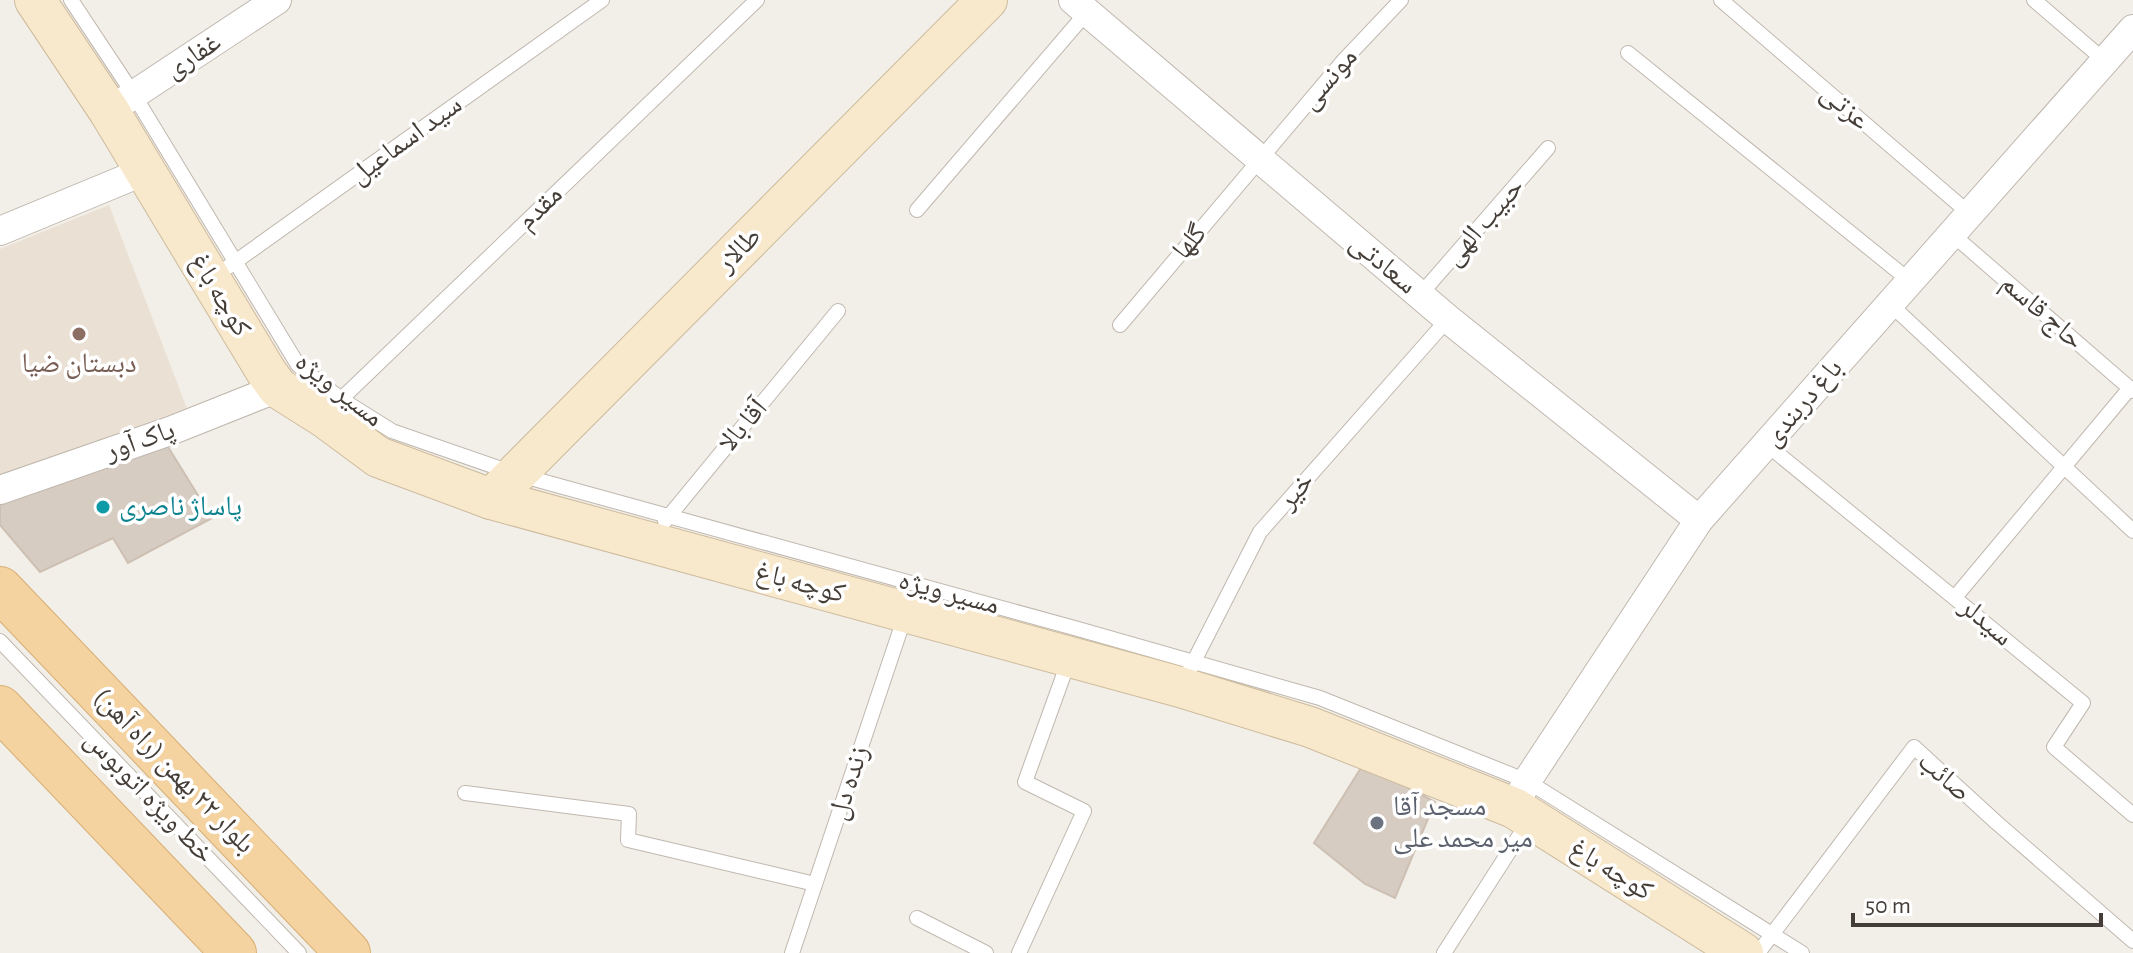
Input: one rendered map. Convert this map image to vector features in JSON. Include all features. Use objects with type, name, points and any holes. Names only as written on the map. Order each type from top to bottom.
[{"type":"main road","name":"کوچه باغ","points":[[35,0],[121,103],[145,171],[222,271],[278,388],[333,408],[378,457],[658,529],[906,612],[1070,657],[1187,674],[1310,727],[1524,803],[1758,943]]},
{"type":"main road","name":"طالار","points":[[504,487],[987,0]]},
{"type":"main road","name":"بلوار ۲۲ بهمن (راه آهن)","points":[[0,589],[348,953]]},
{"type":"main road","points":[[0,708],[234,953]]},
{"type":"street","name":"غفاری","points":[[121,103],[277,0]]},
{"type":"street","name":"سعادتی","points":[[1080,6],[1448,319],[1699,520]]},
{"type":"street","name":"باغ دربندی","points":[[1524,803],[1699,520],[2133,29]]},
{"type":"street","points":[[0,231],[145,171]]},
{"type":"street","name":"پاک آور","points":[[0,490],[170,431],[278,388]]},
{"type":"lane","name":"مسیر ویژه","points":[[71,0],[121,103],[222,271],[333,408]]},
{"type":"lane","name":"سید اسماعیل","points":[[222,271],[602,0]]},
{"type":"lane","name":"مقدم","points":[[333,408],[757,0]]},
{"type":"lane","name":"مونسی","points":[[1260,159],[1344,60],[1401,0]]},
{"type":"lane","name":"عزتی","points":[[1721,0],[1961,224]]},
{"type":"lane","points":[[2034,0],[2105,61]]},
{"type":"lane","points":[[917,210],[1080,6]]},
{"type":"lane","points":[[1628,53],[1910,281]]},
{"type":"lane","name":"حبیب الهی","points":[[1420,295],[1548,148]]},
{"type":"lane","name":"گلها","points":[[1120,325],[1260,159]]},
{"type":"lane","name":"حاج قاسم","points":[[1961,224],[2132,390]]},
{"type":"lane","points":[[1890,304],[2133,531]]},
{"type":"lane","name":"آقا بالا","points":[[658,529],[838,311]]},
{"type":"lane","name":"خیر","points":[[1187,674],[1260,532],[1448,319]]},
{"type":"lane","points":[[1956,596],[2132,390]]},
{"type":"lane","name":"سیدلر","points":[[1766,444],[1956,596],[2083,703],[2054,747],[2133,815]]},
{"type":"lane","name":"مسیر ویژه","points":[[658,529],[1187,674]]},
{"type":"lane","name":"زنده دل","points":[[792,953],[906,612]]},
{"type":"lane","name":"خط ویژه اتوبوس","points":[[0,641],[299,953]]},
{"type":"lane","points":[[1019,953],[1084,811],[1025,782],[1070,657]]},
{"type":"lane","name":"صائب","points":[[1758,953],[1758,943],[1914,747],[2133,941]]},
{"type":"lane","points":[[465,793],[629,814],[628,840],[815,884]]},
{"type":"lane","points":[[1444,953],[1524,803]]},
{"type":"lane","points":[[917,918],[986,953]]},
{"type":"lane","points":[[1758,943],[1802,953]]},
{"type":"shaded area","name":"دبستان ضیا","points":[[109,205],[191,419],[0,484],[0,249]]},
{"type":"building","name":"پاساژ ناصری","points":[[165,442],[212,518],[128,563],[113,538],[40,572],[0,525],[0,497]]},
{"type":"building","name":"مسجد آقا میر محمد علی","points":[[1364,763],[1435,802],[1395,898],[1365,884],[1314,843]]},
{"type":"place","name":"دبستان ضیا","points":[[79,334]]},
{"type":"place","name":"پاساژ ناصری","points":[[103,507]]},
{"type":"place","name":"مسجد آقا میر محمد علی","points":[[1377,823]]}]
